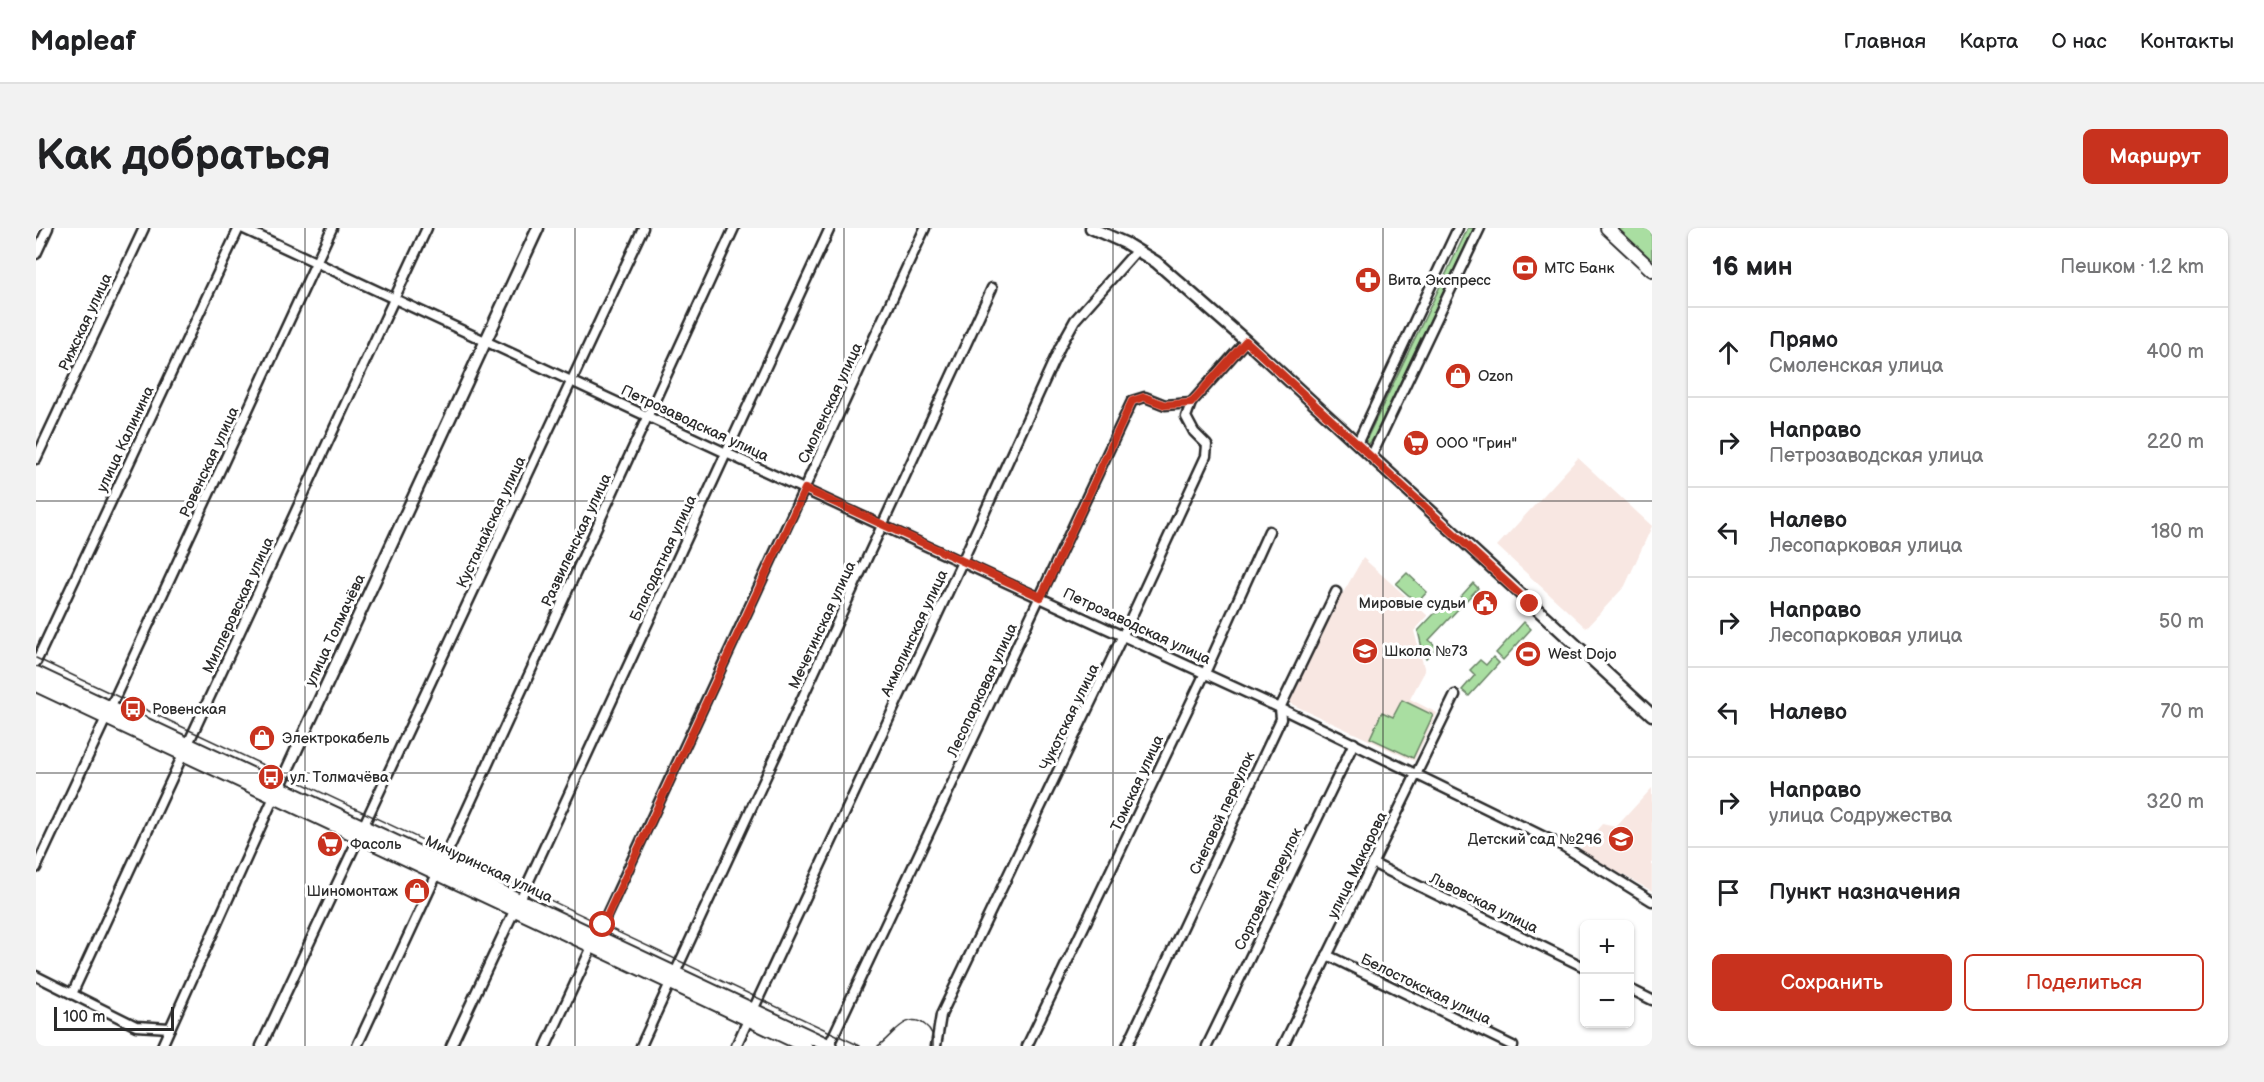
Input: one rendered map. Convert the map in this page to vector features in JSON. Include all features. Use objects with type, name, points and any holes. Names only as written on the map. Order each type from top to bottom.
[{"type":"main road","points":[[1607,228],[1652,270]]},
{"type":"main road","name":"Мичуринская улица","points":[[36,673],[108,713],[439,869],[751,1015],[830,1046]]},
{"type":"main road","name":"Мичуринская улица","points":[[36,686],[108,713]]},
{"type":"main road","name":"Мичуринская улица","points":[[751,1015],[805,1046]]},
{"type":"street","points":[[36,254],[48,228]]},
{"type":"street","name":"Рижская улица","points":[[36,459],[144,228]]},
{"type":"street","name":"Петрозаводская улица","points":[[240,228],[1205,672],[1354,743],[1563,846],[1652,901]]},
{"type":"street","name":"улица Калинина","points":[[36,662],[240,228]]},
{"type":"street","name":"Ровенская улица","points":[[36,868],[332,228]]},
{"type":"street","name":"Миллеровская улица","points":[[72,993],[427,228]]},
{"type":"street","name":"улица Толмачёва","points":[[162,1046],[538,228]]},
{"type":"street","name":"Кустанайская улица","points":[[261,1046],[644,228]]},
{"type":"street","name":"Развиленская улица","points":[[357,1046],[734,228]]},
{"type":"street","name":"Благодатная улица","points":[[452,1046],[830,228]]},
{"type":"street","name":"Смоленская улица","points":[[546,1046],[925,228]]},
{"type":"street","points":[[1091,228],[1137,250],[1156,262],[1246,341],[1652,715]]},
{"type":"street","points":[[1357,444],[1458,228]]},
{"type":"street","points":[[1371,457],[1480,228]]},
{"type":"street","name":"Акмолинская улица","points":[[736,1046],[1060,347],[1075,320],[1137,250]]},
{"type":"street","name":"Мечетинская улица","points":[[641,1046],[884,526],[992,288]]},
{"type":"street","points":[[1191,403],[1246,341]]},
{"type":"street","name":"Лесопарковая улица","points":[[830,1046],[1132,401],[1144,397],[1165,405],[1191,403]]},
{"type":"street","name":"Чукотская улица","points":[[936,1046],[941,1015],[1206,456],[1207,446],[1194,432],[1186,417],[1191,403]]},
{"type":"street","name":"Томская улица","points":[[1027,1046],[1205,672],[1269,531]]},
{"type":"street","name":"Снеговой переулок","points":[[1127,1046],[1281,719],[1280,708],[1336,592]]},
{"type":"street","name":"улица Макарова","points":[[1283,1046],[1455,695]]},
{"type":"street","name":"Сортовой переулок","points":[[1207,1046],[1354,743]]},
{"type":"street","name":"Львовская улица","points":[[1372,863],[1580,965]]},
{"type":"street","name":"Белостокская улица","points":[[1328,955],[1513,1046]]},
{"type":"street","points":[[36,976],[136,1026],[170,1028]]},
{"type":"street","points":[[1634,991],[1652,1000]]},
{"type":"shaded area","points":[[1578,458],[1652,526],[1625,586],[1586,628],[1497,546]]},
{"type":"shaded area","name":"Школа №73","points":[[1363,558],[1428,616],[1414,631],[1425,671],[1410,699],[1437,713],[1414,761],[1287,702],[1339,591],[1343,593]]},
{"type":"shaded area","name":"Детский сад №296","points":[[1652,788],[1652,891],[1579,851],[1602,824],[1616,827]]},
{"type":"green space","points":[[1468,228],[1474,228],[1373,439],[1367,446],[1365,443],[1368,436]]},
{"type":"green space","points":[[1613,228],[1652,228],[1652,264]]},
{"type":"green space","points":[[1407,573],[1427,592],[1417,603],[1396,584]]},
{"type":"green space","points":[[1473,583],[1478,588],[1429,640],[1437,647],[1426,658],[1418,631],[1434,614],[1453,605]]},
{"type":"green space","points":[[1524,622],[1531,629],[1503,660],[1496,653]]},
{"type":"green space","points":[[1493,657],[1499,663],[1469,696],[1462,690],[1475,675],[1470,670],[1480,660],[1486,665]]},
{"type":"green space","points":[[1402,700],[1433,715],[1413,758],[1370,738],[1382,712],[1393,717]]},
{"type":"tram line","points":[[36,658],[860,1046]]},
{"type":"tram line","points":[[878,1046],[900,1026],[912,1021],[918,1021],[929,1029],[933,1037],[933,1046]]},
{"type":"place","name":"МТС Банк","points":[[1525,268]]},
{"type":"place","name":"Вита Экспресс","points":[[1368,280]]},
{"type":"place","name":"Ozon","points":[[1458,376]]},
{"type":"place","name":"ООО \"Грин\"","points":[[1416,443]]},
{"type":"place","name":"Мировые судьи","points":[[1485,603]]},
{"type":"place","name":"Школа №73","points":[[1365,651]]},
{"type":"place","name":"West Dojo","points":[[1528,654]]},
{"type":"place","name":"Ровенская","points":[[133,709]]},
{"type":"place","name":"Электрокабель","points":[[262,738]]},
{"type":"place","name":"ул. Толмачёва","points":[[271,777]]},
{"type":"place","name":"Детский сад №296","points":[[1621,839]]},
{"type":"place","name":"Фасоль","points":[[330,844]]},
{"type":"place","name":"Шиномонтаж","points":[[417,891]]},
{"type":"route","points":[[603,925],[805,489],[1041,597],[1132,401],[1144,397],[1165,405],[1191,403],[1246,341],[1530,604]]}]
